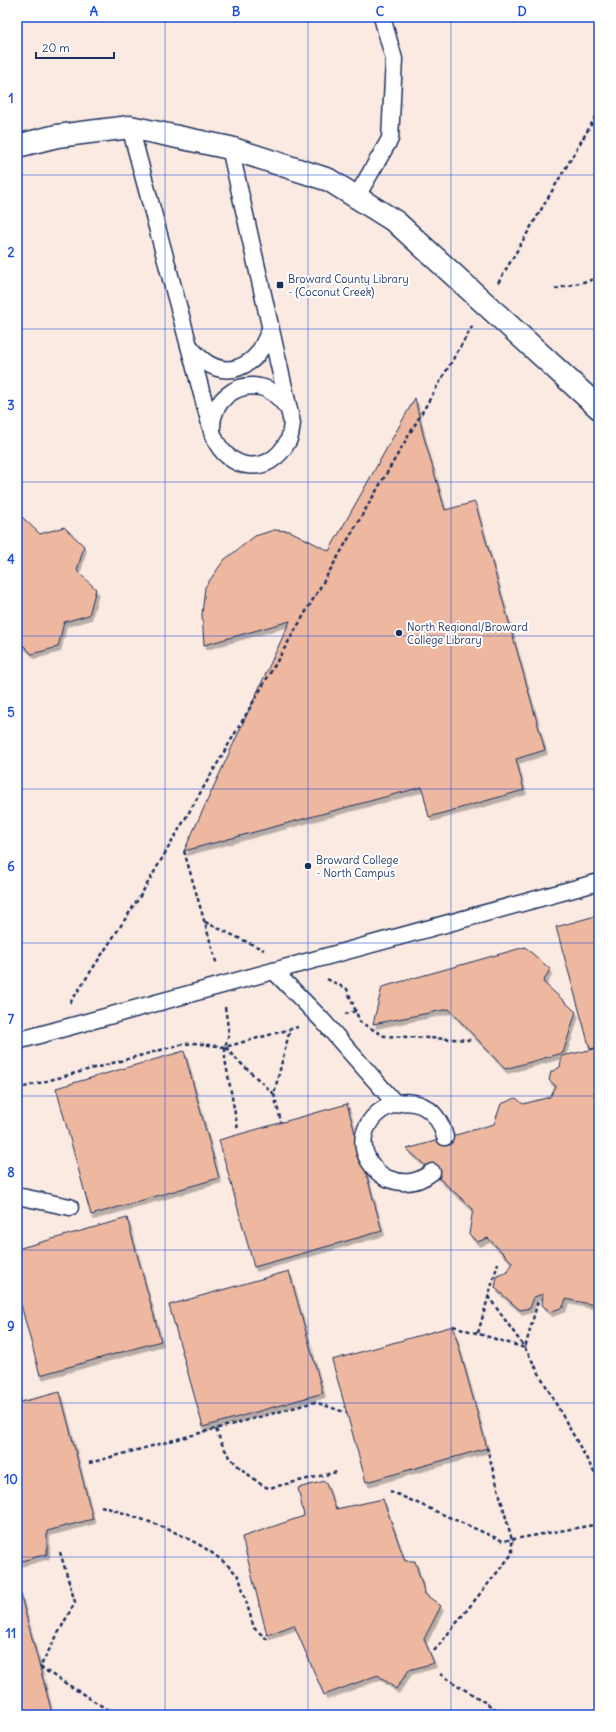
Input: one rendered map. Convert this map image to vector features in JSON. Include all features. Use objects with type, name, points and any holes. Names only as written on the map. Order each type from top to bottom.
[{"type":"street","points":[[17,146],[57,136],[130,127],[230,148],[330,180],[396,222],[599,408]]},
{"type":"lane","points":[[357,196],[390,139],[394,60],[382,17]]},
{"type":"lane","points":[[130,127],[213,435],[218,447],[227,457],[238,464],[252,466],[265,464],[279,454],[289,440],[292,423],[287,407],[230,148]]},
{"type":"lane","points":[[189,345],[200,360],[216,368],[233,368],[250,362],[262,348],[270,330]]},
{"type":"lane","points":[[213,435],[212,419],[218,404],[229,393],[243,387],[261,387],[276,394],[287,407]]},
{"type":"lane","points":[[17,1041],[599,882]]},
{"type":"lane","points":[[274,971],[322,1020],[394,1103]]},
{"type":"lane","points":[[432,1172],[425,1178],[412,1182],[399,1183],[386,1178],[375,1170],[368,1158],[364,1145],[366,1131],[372,1119],[382,1109],[394,1103],[407,1101],[420,1104],[432,1111],[440,1121],[445,1137]]},
{"type":"lane","points":[[17,1196],[70,1207]]},
{"type":"path","points":[[51,1032],[139,898],[599,111]]},
{"type":"path","points":[[555,289],[599,278]]},
{"type":"path","points":[[205,922],[347,989],[360,1022],[384,1036],[473,1040]]},
{"type":"path","points":[[17,1089],[179,1045],[194,1043],[225,1046],[356,1011]]},
{"type":"path","points":[[281,1122],[274,1094],[290,1029]]},
{"type":"path","points":[[225,1046],[233,1056],[274,1094]]},
{"type":"path","points":[[478,1333],[498,1263]]},
{"type":"path","points":[[488,1296],[525,1348],[599,1481]]},
{"type":"path","points":[[525,1348],[538,1301]]},
{"type":"path","points":[[453,1326],[525,1348]]},
{"type":"path","points":[[89,1463],[315,1402],[347,1413]]},
{"type":"path","points":[[216,1429],[223,1448],[232,1461],[264,1486],[269,1488],[338,1472]]},
{"type":"path","points":[[434,1651],[512,1554],[512,1540],[487,1448]]},
{"type":"path","points":[[390,1491],[503,1541],[599,1524]]},
{"type":"path","points":[[101,1506],[164,1528],[216,1557],[239,1577],[254,1628],[268,1640]]},
{"type":"path","points":[[60,1552],[75,1602],[40,1667],[116,1715]]},
{"type":"path","points":[[440,1674],[505,1715]]},
{"type":"shaded area","name":"Broward College - North Campus","points":[[17,17],[599,17],[599,1715],[17,1715]]},
{"type":"building","name":"North Regional/Broward College Library","points":[[415,398],[423,434],[445,510],[475,502],[545,750],[516,759],[524,790],[429,817],[422,787],[184,851],[290,621],[204,645],[202,614],[205,587],[224,560],[255,536],[274,530],[290,531],[329,551]]},
{"type":"building","points":[[21,516],[40,534],[64,527],[84,546],[77,571],[96,589],[89,615],[64,622],[58,647],[32,654],[17,639],[17,517]]},
{"type":"building","points":[[599,915],[599,1047],[590,1049],[556,927]]},
{"type":"building","points":[[525,947],[550,969],[543,982],[576,1012],[563,1053],[505,1069],[449,1009],[373,1024],[382,987]]},
{"type":"building","points":[[599,1048],[599,1306],[566,1299],[563,1307],[550,1312],[542,1305],[543,1294],[534,1297],[530,1308],[520,1310],[495,1288],[497,1276],[507,1272],[512,1262],[488,1238],[477,1242],[469,1234],[473,1209],[407,1149],[494,1124],[501,1104],[516,1098],[523,1104],[550,1097],[556,1086],[549,1080],[551,1072],[560,1067],[562,1056]]},
{"type":"building","points":[[184,1051],[219,1178],[91,1215],[56,1088]]},
{"type":"building","points":[[347,1104],[382,1231],[254,1267],[219,1140]]},
{"type":"building","points":[[127,1218],[161,1341],[40,1375],[17,1290],[17,1249]]},
{"type":"building","points":[[289,1271],[323,1393],[203,1427],[169,1305]]},
{"type":"building","points":[[453,1326],[487,1448],[366,1482],[332,1360]]},
{"type":"building","points":[[60,1392],[93,1519],[47,1531],[47,1554],[18,1562],[17,1403]]},
{"type":"building","points":[[325,1481],[336,1509],[383,1499],[405,1561],[415,1561],[425,1594],[441,1606],[424,1639],[434,1663],[409,1670],[396,1689],[378,1675],[324,1695],[294,1625],[267,1635],[242,1537],[304,1516],[298,1488]]},
{"type":"building","points":[[17,1589],[19,1589],[52,1713],[45,1715],[17,1715]]},
{"type":"place","name":"Broward County Library - (Coconut Creek)","points":[[280,285]]},
{"type":"place","name":"North Regional/Broward College Library","points":[[399,633]]},
{"type":"place","name":"Broward College - North Campus","points":[[308,866]]}]
